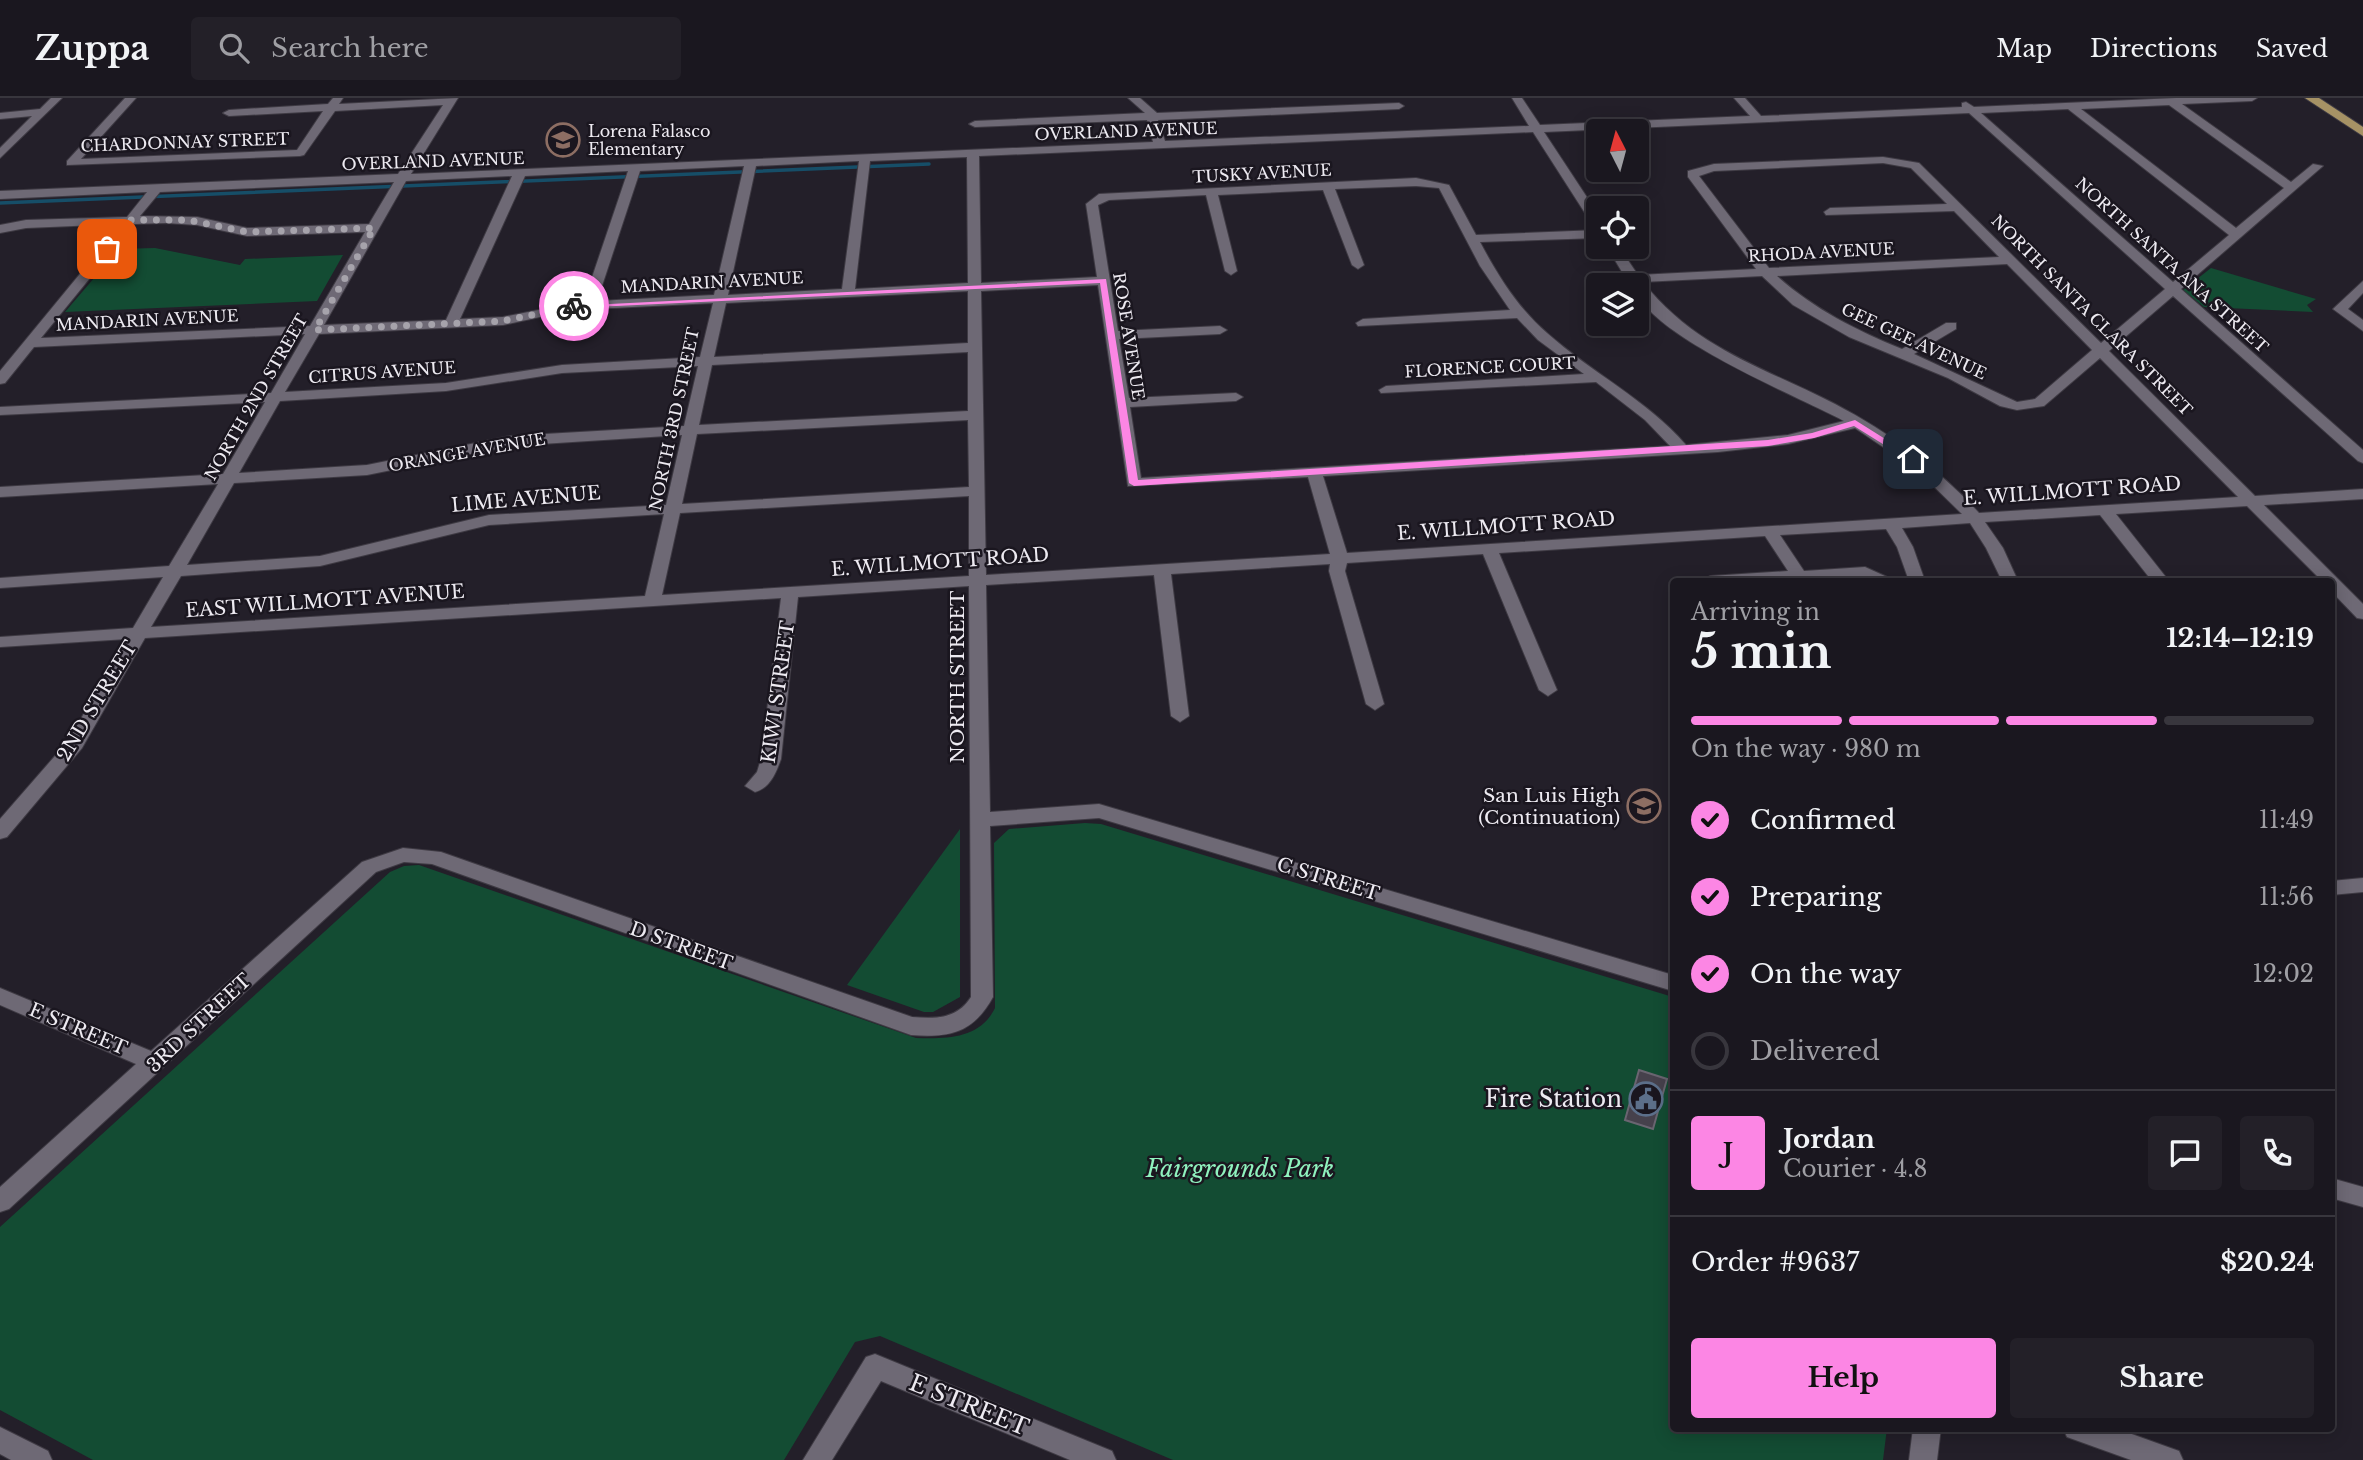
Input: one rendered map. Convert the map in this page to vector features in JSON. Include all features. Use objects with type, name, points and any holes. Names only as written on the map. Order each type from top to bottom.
[{"type":"main road","points":[[2311,98],[2363,132]]},
{"type":"street","points":[[0,155],[57,98]]},
{"type":"street","name":"CHARDONNAY STREET","points":[[131,98],[71,163],[300,153],[335,103]]},
{"type":"street","points":[[1133,98],[1144,105],[1153,117],[1160,145]]},
{"type":"street","points":[[1517,98],[1586,205]]},
{"type":"street","points":[[1740,98],[1759,120]]},
{"type":"street","name":"NORTH SANTA ANA STREET","points":[[1958,98],[2363,458]]},
{"type":"street","name":"OVERLAND AVENUE","points":[[0,195],[2252,98]]},
{"type":"street","points":[[229,113],[335,103],[452,100]]},
{"type":"street","name":"NORTH 2ND STREET","points":[[138,634],[402,178],[452,100]]},
{"type":"street","points":[[2172,102],[2292,188]]},
{"type":"street","points":[[975,124],[1399,106]]},
{"type":"street","points":[[2071,106],[2236,235]]},
{"type":"street","points":[[0,114],[42,112]]},
{"type":"street","name":"NORTH STREET","points":[[960,1024],[971,1016],[982,996],[978,820],[974,153]]},
{"type":"street","points":[[848,293],[864,158]]},
{"type":"street","name":"GEE GEE AVENUE","points":[[1903,161],[1714,168],[1692,174],[1765,272],[1798,302],[1825,319],[1964,380],[1993,398],[2017,406],[2039,403],[2103,351]]},
{"type":"street","name":"NORTH SANTA CLARA STREET","points":[[1903,161],[1919,169],[1958,207],[2328,578]]},
{"type":"street","name":"NORTH 3RD STREET","points":[[652,601],[718,299],[751,163]]},
{"type":"street","points":[[2103,351],[2317,166]]},
{"type":"street","points":[[589,306],[635,168]]},
{"type":"street","points":[[451,323],[520,173]]},
{"type":"street","name":"TUSKY AVENUE","points":[[1099,198],[1428,182],[1443,185],[1472,239]]},
{"type":"street","points":[[1328,186],[1358,265]]},
{"type":"street","points":[[0,380],[157,188]]},
{"type":"street","points":[[1211,191],[1231,271]]},
{"type":"street","name":"ROSE AVENUE","points":[[1099,198],[1092,204],[1134,483],[1314,472]]},
{"type":"street","points":[[1830,212],[1958,207]]},
{"type":"street","points":[[2,228],[131,220],[188,220],[247,232],[374,228]]},
{"type":"street","points":[[1586,234],[1472,239],[1492,278],[1520,314],[1595,378],[1648,412],[1681,449]]},
{"type":"street","name":"RHODA AVENUE","points":[[1649,278],[2011,260]]},
{"type":"street","name":"MANDARIN AVENUE","points":[[30,343],[503,321],[545,310],[589,306],[1103,281]]},
{"type":"street","points":[[2363,285],[2340,309],[2363,327]]},
{"type":"street","points":[[1649,299],[1658,310],[1693,339],[1738,365],[1855,423],[1922,466],[1947,487],[1975,518],[1999,554],[2009,578]]},
{"type":"street","points":[[1363,323],[1520,314]]},
{"type":"street","points":[[1903,354],[1951,326]]},
{"type":"street","points":[[1111,335],[1220,330]]},
{"type":"street","name":"CITRUS AVENUE","points":[[0,411],[446,387],[562,369],[975,347]]},
{"type":"street","name":"FLORENCE COURT","points":[[1386,390],[1595,378]]},
{"type":"street","points":[[1122,403],[1236,397]]},
{"type":"street","name":"ORANGE AVENUE","points":[[0,492],[368,470],[478,447],[550,437],[976,415]]},
{"type":"street","points":[[1376,704],[1337,571],[1340,558],[1314,472],[1780,442],[1855,423]]},
{"type":"street","name":"LIME AVENUE","points":[[0,583],[320,561],[365,552],[427,531],[489,520],[977,491]]},
{"type":"street","name":"E. WILLMOTT ROAD","points":[[652,601],[2363,494]]},
{"type":"street","points":[[2104,510],[2159,578]]},
{"type":"street","points":[[1891,523],[1905,547],[1916,578]]},
{"type":"street","points":[[1769,531],[1798,575]]},
{"type":"street","points":[[1489,548],[1548,690]]},
{"type":"street","points":[[1162,569],[1180,716]]},
{"type":"street","points":[[1754,578],[1865,572],[1880,578]]},
{"type":"street","name":"NORTH SANTA CLARA STREET","points":[[2335,585],[2363,614]]},
{"type":"street","name":"KIWI STREET","points":[[755,786],[766,774],[771,759],[790,593]]},
{"type":"street","name":"EAST WILLMOTT AVENUE","points":[[0,642],[652,601]]},
{"type":"street","name":"2ND STREET","points":[[0,832],[41,788],[75,744],[138,634]]},
{"type":"street","name":"C STREET","points":[[978,820],[1099,811],[1670,982]]},
{"type":"street","name":"D STREET","points":[[403,855],[434,857],[911,1026],[960,1024]]},
{"type":"street","name":"3RD STREET","points":[[0,1202],[369,867],[403,855]]},
{"type":"street","points":[[2335,888],[2363,885]]},
{"type":"street","name":"E STREET","points":[[0,996],[156,1063]]},
{"type":"street","points":[[2335,1189],[2363,1197]]},
{"type":"street","name":"E STREET","points":[[817,1460],[875,1366],[1102,1460]]},
{"type":"street","points":[[1923,1460],[1926,1432]]},
{"type":"street","points":[[2088,1432],[2169,1460]]},
{"type":"street","points":[[0,1440],[38,1460]]},
{"type":"green space","points":[[155,248],[240,265],[245,259],[343,255],[317,301],[65,312],[119,249]]},
{"type":"green space","points":[[2211,268],[2316,299],[2307,305],[2313,312],[2204,307],[2183,290]]},
{"type":"green space","name":"Fairgrounds Park","points":[[1101,824],[1670,996],[1670,1432],[1886,1432],[1883,1460],[1173,1460],[880,1336],[855,1342],[784,1460],[93,1460],[0,1410],[0,1227],[390,872],[404,866],[419,865],[916,1038],[939,1038],[961,1035],[981,1026],[995,1008],[994,843],[1009,829]]},
{"type":"green space","points":[[960,829],[960,997],[933,1012],[924,1012],[847,985]]},
{"type":"building","name":"Fire Station","points":[[1639,1070],[1667,1079],[1653,1129],[1625,1120]]},
{"type":"waterway","points":[[0,203],[929,164]]},
{"type":"way so far","points":[[107,249],[131,220],[188,220],[227,230],[258,233],[374,228],[315,330],[503,321],[574,306]]},
{"type":"place","name":"Lorena Falasco Elementary","points":[[563,140]]},
{"type":"place","name":"San Luis High (Continuation)","points":[[1644,806]]},
{"type":"place","name":"Fire Station","points":[[1646,1099]]},
{"type":"route","points":[[574,306],[1103,281],[1134,483],[1768,443],[1814,435],[1855,423],[1913,459]]}]
